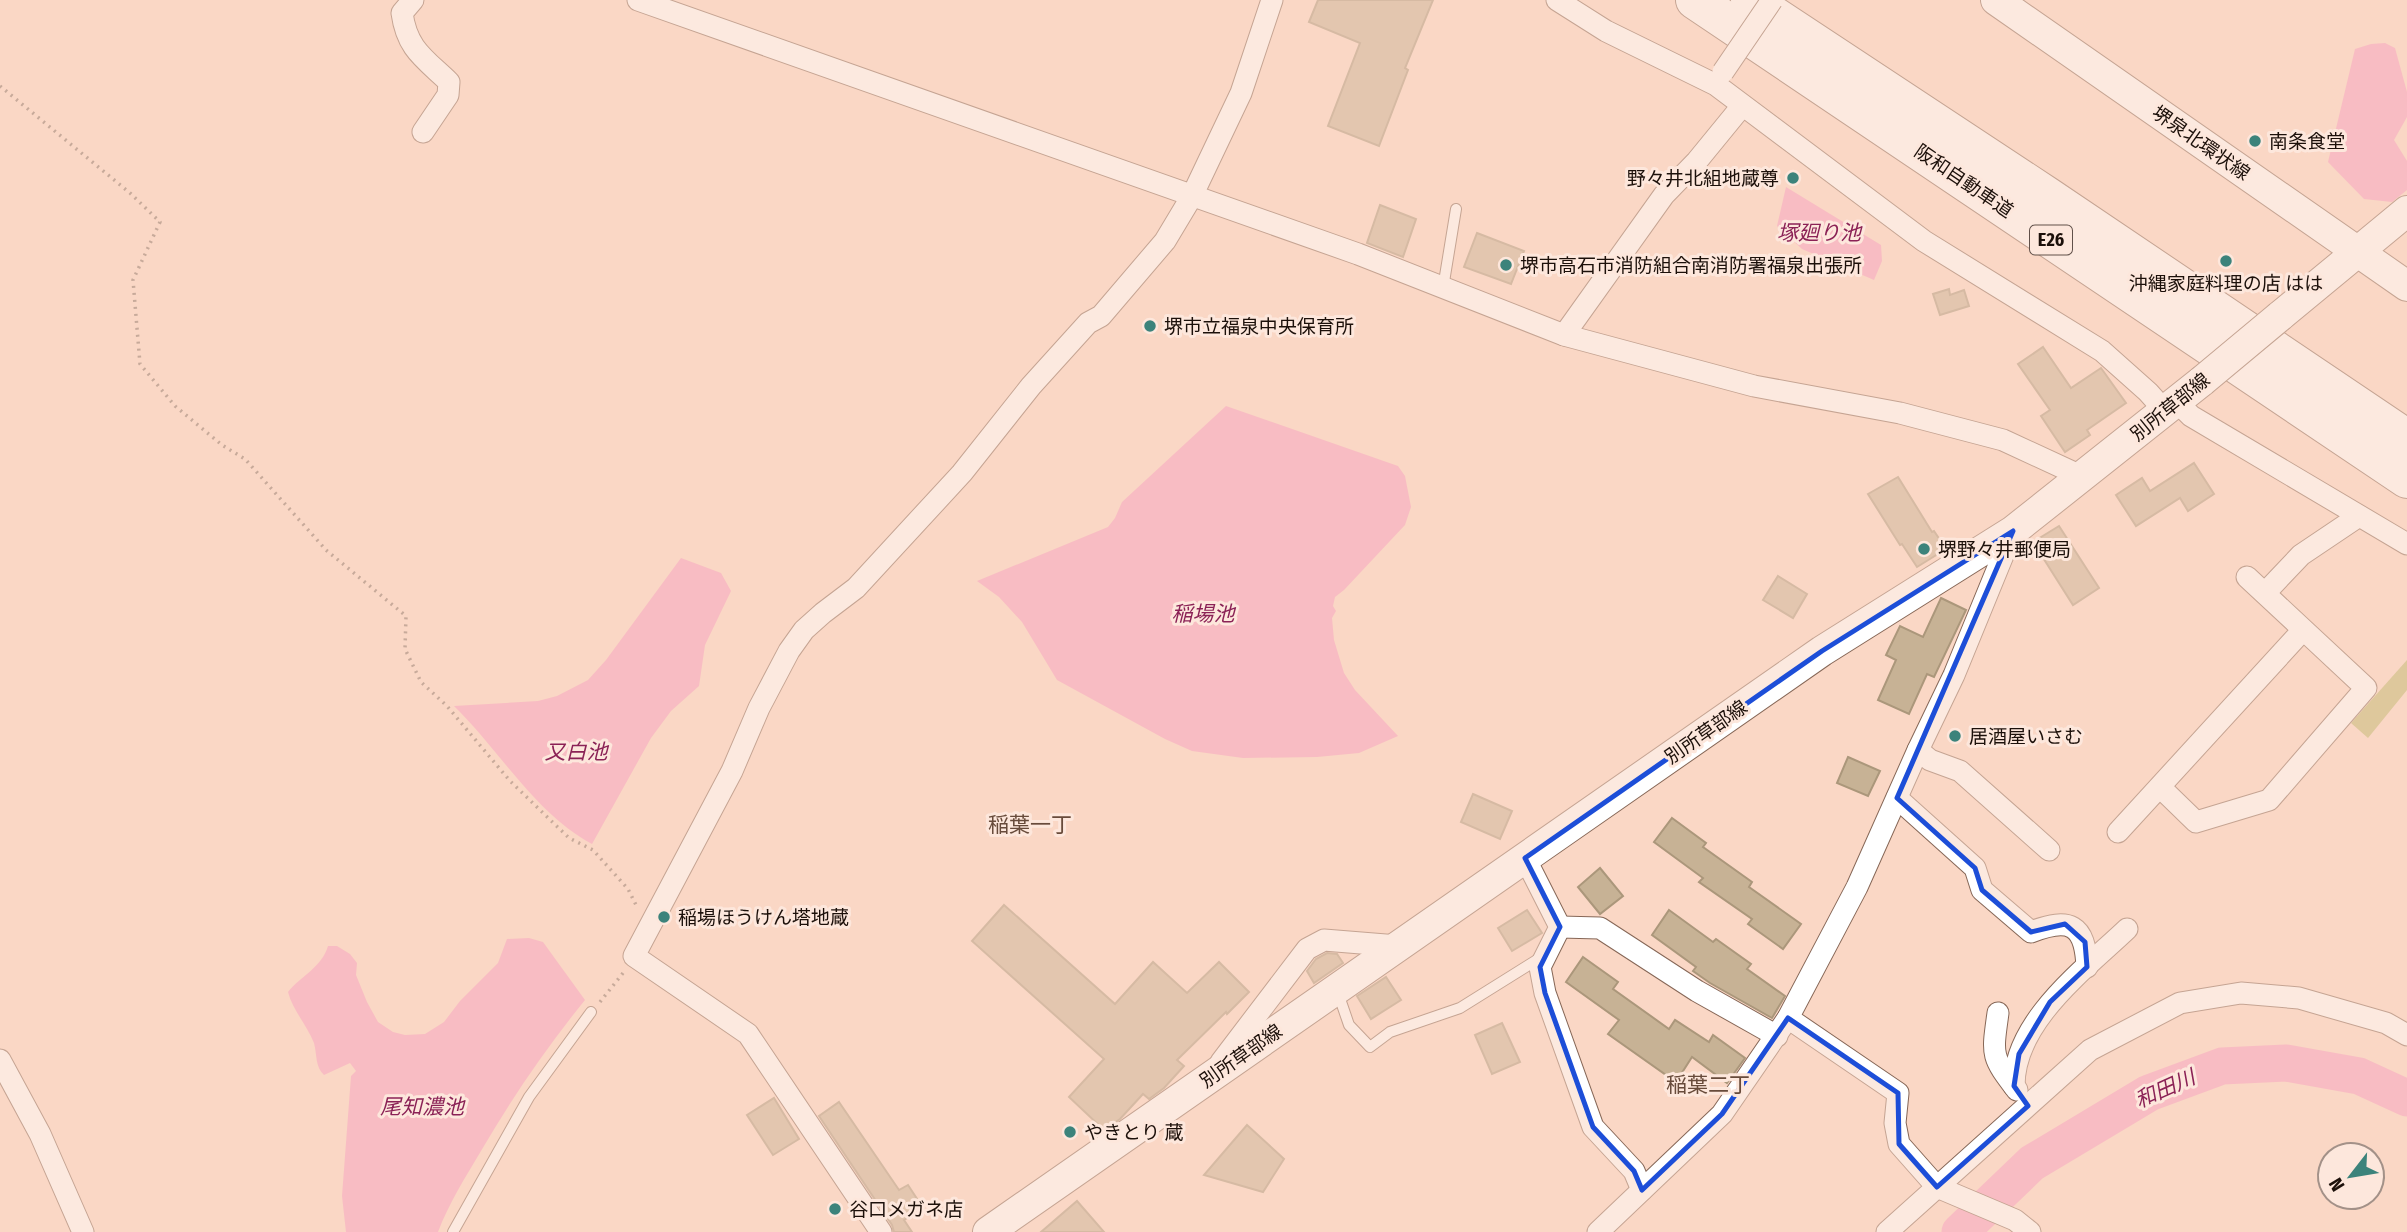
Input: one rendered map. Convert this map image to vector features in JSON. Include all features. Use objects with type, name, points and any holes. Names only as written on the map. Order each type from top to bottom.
[{"type":"highway","name":"阪和自動車道","points":[[1695,0],[2407,479]]},
{"type":"highway","name":"阪和自動車道","points":[[1750,0],[2407,439]]},
{"type":"main road","name":"堺泉北環状線","points":[[1996,0],[2407,286]]},
{"type":"main road","name":"別所草部線","points":[[988,1232],[1822,651],[2012,531],[2202,381],[2407,211]]},
{"type":"street","points":[[413,0],[402,13],[404,31],[411,46],[449,82],[448,96],[423,132]]},
{"type":"street","points":[[638,0],[667,5],[1192,197],[1358,254],[1564,335],[1754,386],[1900,413],[2003,440],[2083,477]]},
{"type":"street","points":[[881,1232],[748,1034],[634,956],[732,771],[759,708],[789,651],[804,630],[856,588],[962,473],[1031,386],[1088,323],[1101,316],[1164,242],[1192,197],[1241,93],[1272,0]]},
{"type":"street","points":[[1557,0],[1606,31],[1719,78],[1742,106],[1924,241],[2102,351],[2171,406],[2407,544]]},
{"type":"street","points":[[1719,78],[1772,0]]},
{"type":"street","points":[[1564,335],[1664,195],[1697,161],[1742,106]]},
{"type":"street","points":[[2265,593],[2301,555],[2359,516]]},
{"type":"street","points":[[1598,1232],[1723,1114],[1783,1027],[1857,887],[1917,750],[1954,675],[2012,531]]},
{"type":"street","points":[[2161,788],[2196,822],[2269,800],[2366,688],[2248,577]]},
{"type":"street","points":[[2118,832],[2161,788],[2302,630]]},
{"type":"street","points":[[1917,750],[1930,760],[1960,771],[2049,850]]},
{"type":"street","points":[[1896,798],[1975,867],[1982,890],[2031,932],[2052,924],[2065,924],[2078,933],[2085,942],[2087,967]]},
{"type":"street","points":[[1525,858],[1560,927]]},
{"type":"street","points":[[1560,927],[1600,928],[1697,991],[1783,1027],[1898,1094],[1895,1124],[1899,1144],[1937,1187],[2023,1226]]},
{"type":"street","points":[[1560,927],[1540,967],[1545,993],[1593,1127],[1634,1171],[1642,1190]]},
{"type":"street","points":[[2014,1086],[2018,1054],[2050,1002],[2127,929]]},
{"type":"street","points":[[1207,1080],[1307,948],[1324,940],[1398,946]]},
{"type":"street","points":[[1887,1232],[2090,1050],[2180,1003],[2241,993],[2299,998],[2386,1023],[2407,1035]]},
{"type":"street","points":[[1998,1013],[1993,1048],[2000,1069],[2028,1105]]},
{"type":"street","points":[[0,1060],[40,1134],[83,1232]]},
{"type":"lane","points":[[1443,288],[1456,209]]},
{"type":"lane","points":[[1337,989],[1349,1025],[1370,1047],[1390,1032],[1460,1007],[1546,954]]},
{"type":"lane","points":[[453,1232],[529,1097],[591,1012]]},
{"type":"path","points":[[0,86],[130,193],[160,222],[133,280],[141,364],[175,406],[222,445],[245,459],[326,550],[406,616],[405,649],[421,682],[447,706],[510,782],[569,838],[593,850],[628,889],[649,928]]},
{"type":"path","points":[[591,1012],[613,988],[634,956]]},
{"type":"highlighted area","points":[[2013,531],[1897,798],[1975,868],[1982,890],[2031,932],[2065,924],[2085,942],[2087,967],[2050,1002],[2019,1054],[2014,1086],[2028,1106],[1937,1187],[1899,1144],[1898,1093],[1788,1018],[1722,1114],[1642,1190],[1634,1171],[1593,1127],[1545,993],[1540,967],[1560,927],[1525,858],[1822,651]]},
{"type":"shaded area","points":[[2407,660],[2407,690],[2368,738],[2351,723]]},
{"type":"water","points":[[2385,43],[2395,48],[2407,92],[2407,117],[2394,140],[2407,161],[2407,190],[2392,202],[2364,199],[2328,162],[2355,49]]},
{"type":"water","name":"塚廻り池","points":[[1786,187],[1881,245],[1882,261],[1874,280],[1802,249],[1777,226]]},
{"type":"water","name":"稲場池","points":[[1226,406],[1398,466],[1405,476],[1411,507],[1405,525],[1335,597],[1333,606],[1336,611],[1332,618],[1334,640],[1344,673],[1355,690],[1398,736],[1359,753],[1317,757],[1243,758],[1192,751],[1057,680],[1022,622],[999,597],[977,581],[1108,527],[1122,502]]},
{"type":"water","name":"又白池","points":[[681,558],[721,573],[731,591],[705,645],[699,686],[671,711],[651,738],[592,844],[553,816],[535,799],[454,706],[538,701],[557,696],[588,680],[606,660]]},
{"type":"water","name":"尾知濃池","points":[[529,938],[543,942],[585,1000],[543,1055],[505,1112],[458,1191],[438,1232],[346,1232],[342,1196],[351,1076],[356,1071],[350,1063],[324,1075],[321,1072],[314,1043],[288,992],[316,966],[328,946],[337,946],[350,954],[357,963],[356,975],[378,1022],[393,1032],[405,1035],[425,1034],[444,1022],[460,1001],[498,963],[507,939]]},
{"type":"building","points":[[1318,0],[1433,0],[1405,68],[1408,70],[1379,146],[1328,126],[1360,43],[1309,22]]},
{"type":"building","points":[[1380,205],[1416,219],[1403,257],[1367,243]]},
{"type":"building","points":[[1477,233],[1524,251],[1511,284],[1464,267]]},
{"type":"building","points":[[1949,289],[1950,295],[1964,290],[1969,306],[1940,315],[1933,294]]},
{"type":"building","points":[[2043,347],[2071,388],[2101,368],[2126,403],[2087,430],[2090,435],[2065,452],[2041,416],[2050,410],[2018,364]]},
{"type":"building","points":[[2194,463],[2214,494],[2188,511],[2180,498],[2136,526],[2116,495],[2142,478],[2150,491]]},
{"type":"building","points":[[1898,477],[1932,532],[1934,531],[1946,549],[1917,567],[1868,494]]},
{"type":"building","points":[[2059,526],[2099,588],[2073,605],[2033,542]]},
{"type":"building","points":[[1778,576],[1807,594],[1793,618],[1763,600]]},
{"type":"building","points":[[1941,598],[1966,610],[1934,677],[1927,674],[1909,714],[1878,700],[1896,660],[1886,655],[1900,626],[1923,637]]},
{"type":"building","points":[[1848,757],[1880,771],[1868,796],[1837,783]]},
{"type":"building","points":[[1473,794],[1512,811],[1500,839],[1461,822]]},
{"type":"building","points":[[1672,818],[1706,843],[1703,847],[1752,882],[1749,887],[1801,924],[1783,949],[1748,924],[1752,919],[1699,882],[1703,878],[1654,842]]},
{"type":"building","points":[[1600,868],[1623,896],[1600,914],[1578,887]]},
{"type":"building","points":[[1004,905],[1115,1004],[1153,962],[1187,993],[1219,962],[1249,992],[1177,1060],[1184,1066],[1164,1088],[1149,1099],[1143,1094],[1120,1119],[1104,1130],[1069,1097],[1104,1059],[972,941]]},
{"type":"building","points":[[1527,910],[1542,933],[1512,951],[1498,928]]},
{"type":"building","points":[[1669,910],[1713,942],[1716,939],[1751,964],[1747,969],[1785,996],[1772,1018],[1710,983],[1693,971],[1696,967],[1652,935]]},
{"type":"building","points":[[1327,953],[1337,954],[1343,963],[1314,983],[1307,971],[1316,959]]},
{"type":"building","points":[[1583,957],[1618,982],[1613,989],[1669,1029],[1675,1020],[1709,1042],[1713,1035],[1745,1058],[1727,1083],[1692,1057],[1676,1082],[1608,1034],[1619,1020],[1566,982]]},
{"type":"building","points":[[1386,977],[1401,1000],[1371,1019],[1357,996]]},
{"type":"building","points":[[1502,1023],[1520,1062],[1492,1074],[1475,1035]]},
{"type":"building","points":[[774,1098],[799,1139],[773,1155],[747,1115]]},
{"type":"building","points":[[839,1102],[899,1190],[908,1185],[923,1208],[904,1220],[912,1232],[894,1232],[892,1225],[819,1116]]},
{"type":"building","points":[[1247,1125],[1284,1159],[1263,1192],[1204,1175]]},
{"type":"building","points":[[1077,1201],[1104,1232],[1041,1232]]},
{"type":"waterway","name":"和田川","points":[[1960,1232],[2032,1163],[2149,1093],[2222,1066],[2286,1063],[2359,1076],[2407,1098]]},
{"type":"place","name":"南条食堂","points":[[2255,141]]},
{"type":"place","name":"野々井北組地蔵尊","points":[[1793,178]]},
{"type":"place","name":"沖縄家庭料理の店 はは","points":[[2226,261]]},
{"type":"place","name":"堺市高石市消防組合南消防署福泉出張所","points":[[1506,265]]},
{"type":"place","name":"堺市立福泉中央保育所","points":[[1150,326]]},
{"type":"place","name":"堺野々井郵便局","points":[[1924,549]]},
{"type":"place","name":"居酒屋いさむ","points":[[1955,736]]},
{"type":"place","name":"稲場ほうけん塔地蔵","points":[[664,917]]},
{"type":"place","name":"やきとり 蔵","points":[[1070,1132]]},
{"type":"place","name":"谷口メガネ店","points":[[835,1209]]},
{"type":"district","name":"稲葉一丁","points":[[1030,825]]},
{"type":"district","name":"稲葉二丁","points":[[1708,1085]]}]
